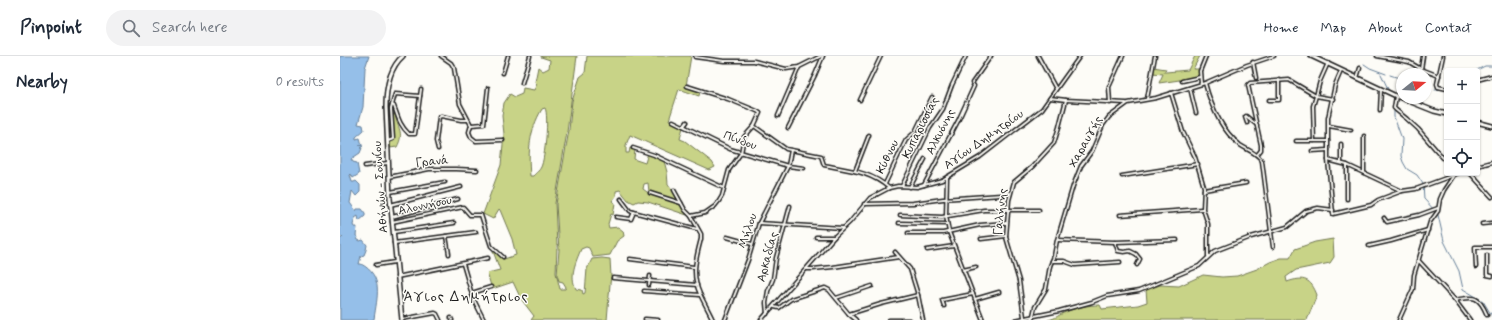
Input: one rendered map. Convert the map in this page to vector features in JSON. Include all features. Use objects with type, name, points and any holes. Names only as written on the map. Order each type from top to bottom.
[{"type":"main road","name":"Αθήνών - Σουνίου","points":[[402,320],[390,205],[386,104],[388,85],[395,65],[403,56]]},
{"type":"main road","points":[[1311,56],[1396,96]]},
{"type":"main road","points":[[1416,104],[1444,113]]},
{"type":"main road","points":[[1480,123],[1492,126]]},
{"type":"street","points":[[441,56],[453,65],[460,104],[471,125],[469,132],[473,140],[503,140]]},
{"type":"street","points":[[503,73],[508,56]]},
{"type":"street","points":[[522,83],[530,56]]},
{"type":"street","points":[[695,57],[707,57],[724,61],[754,61],[786,69],[799,67],[822,56]]},
{"type":"street","points":[[788,128],[815,75],[822,56]]},
{"type":"street","points":[[860,100],[881,56]]},
{"type":"street","name":"Κυπαρισσίας","points":[[902,186],[930,128],[943,109],[952,85],[966,56]]},
{"type":"street","name":"Αλκυόνης","points":[[924,185],[958,121],[974,86],[972,83],[991,56]]},
{"type":"street","points":[[1038,56],[1056,89]]},
{"type":"street","name":"Αγίου Δημητρίου","points":[[761,320],[872,196],[889,188],[924,185],[947,177],[980,157],[1042,109],[1080,56]]},
{"type":"street","points":[[1110,103],[1109,87],[1123,56]]},
{"type":"street","points":[[1147,99],[1155,56]]},
{"type":"street","points":[[1201,84],[1201,67],[1206,56]]},
{"type":"street","points":[[1050,98],[1126,103],[1190,88],[1253,62],[1274,56]]},
{"type":"street","points":[[1377,56],[1405,61],[1412,63],[1420,68]]},
{"type":"street","points":[[1405,61],[1406,56]]},
{"type":"street","points":[[1421,68],[1423,56]]},
{"type":"street","points":[[1443,56],[1437,86],[1444,89]]},
{"type":"street","points":[[1253,62],[1256,78]]},
{"type":"street","points":[[1314,141],[1314,106],[1320,81],[1328,63]]},
{"type":"street","points":[[778,116],[799,67]]},
{"type":"street","points":[[1357,78],[1360,68]]},
{"type":"street","points":[[1341,70],[1336,82],[1328,118],[1328,160],[1334,214],[1363,208],[1402,192],[1451,178]]},
{"type":"street","points":[[1432,73],[1439,76]]},
{"type":"street","points":[[1480,79],[1492,76]]},
{"type":"street","points":[[1182,81],[1200,77]]},
{"type":"street","points":[[1270,100],[1280,100],[1279,80]]},
{"type":"street","points":[[1257,155],[1261,148],[1248,83],[1289,80],[1316,96],[1333,99]]},
{"type":"street","points":[[1205,83],[1212,105],[1227,133],[1242,146],[1261,159],[1263,164],[1273,247]]},
{"type":"street","points":[[687,86],[728,99],[757,111],[760,115],[754,126],[744,137],[741,153],[730,170],[722,196],[715,206],[705,212],[691,216]]},
{"type":"street","points":[[471,125],[484,124],[488,88]]},
{"type":"street","points":[[1190,88],[1196,113]]},
{"type":"street","points":[[392,105],[394,106],[401,125],[407,133],[413,134],[415,132],[421,89]]},
{"type":"street","points":[[1380,110],[1381,89]]},
{"type":"street","points":[[387,141],[392,139],[392,105],[394,95],[396,93],[420,96]]},
{"type":"street","points":[[1171,93],[1183,132],[1193,150],[1198,164],[1204,190],[1203,209],[1208,224],[1208,256]]},
{"type":"street","points":[[1396,96],[1394,108],[1407,119],[1444,160]]},
{"type":"street","name":"Κύθνου","points":[[885,184],[906,140],[914,132],[932,97]]},
{"type":"street","name":"Γαλήνης","points":[[1024,317],[1019,281],[1006,236],[1008,209],[1012,186],[1014,182],[1032,167],[1054,143],[1060,127],[1066,100]]},
{"type":"street","name":"Χαραυγής","points":[[1032,320],[1035,307],[1046,289],[1057,240],[1073,186],[1081,166],[1092,151],[1103,125],[1126,103]]},
{"type":"street","points":[[438,149],[436,141],[438,117],[441,116],[468,120]]},
{"type":"street","points":[[1247,123],[1245,116],[1257,125]]},
{"type":"street","name":"Πίνδου","points":[[673,121],[741,153],[788,166],[804,168]]},
{"type":"street","points":[[684,126],[687,122]]},
{"type":"street","points":[[754,126],[786,149],[821,156],[824,164],[866,174],[885,184],[889,188]]},
{"type":"street","points":[[1328,126],[1351,130]]},
{"type":"street","points":[[855,171],[869,135]]},
{"type":"street","points":[[1364,136],[1364,173]]},
{"type":"street","points":[[1296,141],[1328,141]]},
{"type":"street","points":[[1341,162],[1342,144]]},
{"type":"street","points":[[633,148],[654,155],[724,188]]},
{"type":"street","name":"Μήλου","points":[[725,320],[746,265],[759,223],[788,166],[791,150]]},
{"type":"street","points":[[1312,151],[1328,150]]},
{"type":"street","points":[[910,187],[925,159]]},
{"type":"street","points":[[1328,160],[1341,162],[1402,192]]},
{"type":"street","points":[[1480,165],[1492,162]]},
{"type":"street","points":[[364,166],[388,163]]},
{"type":"street","points":[[1122,176],[1198,164]]},
{"type":"street","points":[[1347,165],[1347,199]]},
{"type":"street","name":"Γρανά","points":[[389,177],[429,169],[477,170]]},
{"type":"street","points":[[1473,176],[1492,197]]},
{"type":"street","points":[[947,177],[948,198],[946,216],[949,232],[983,320]]},
{"type":"street","points":[[1400,320],[1413,289],[1414,275],[1430,222],[1438,211],[1440,199],[1451,178]]},
{"type":"street","points":[[390,192],[445,182]]},
{"type":"street","points":[[1204,190],[1246,183]]},
{"type":"street","points":[[390,205],[460,187]]},
{"type":"street","points":[[674,190],[698,229],[701,239],[694,267],[700,295],[713,320]]},
{"type":"street","points":[[650,193],[681,203]]},
{"type":"street","points":[[864,204],[912,203],[948,198],[1002,195]]},
{"type":"street","name":"Αλοννήσου","points":[[391,217],[458,199]]},
{"type":"street","points":[[621,199],[627,208],[634,211],[698,229]]},
{"type":"street","name":"Αρκαδίας","points":[[767,314],[767,296],[773,279],[776,258],[790,206]]},
{"type":"street","name":"Αλοννήσου","points":[[392,222],[463,207],[470,215],[481,214],[491,246],[503,257]]},
{"type":"street","points":[[1015,320],[1059,311],[1092,302],[1107,296],[1139,291],[1199,266],[1208,256],[1215,252],[1243,240],[1287,227],[1306,211],[1318,208],[1333,210]]},
{"type":"street","points":[[1120,215],[1203,209]]},
{"type":"street","points":[[1384,218],[1386,222],[1438,209]]},
{"type":"street","points":[[900,215],[946,216],[984,210],[1039,210]]},
{"type":"street","points":[[616,217],[631,219],[634,211]]},
{"type":"street","points":[[393,232],[454,223]]},
{"type":"street","points":[[759,223],[844,228]]},
{"type":"street","points":[[899,223],[947,224]]},
{"type":"street","points":[[908,233],[949,232],[980,225],[1007,223]]},
{"type":"street","points":[[1482,224],[1492,223]]},
{"type":"street","points":[[1369,246],[1428,230]]},
{"type":"street","points":[[394,243],[476,232]]},
{"type":"street","points":[[446,236],[449,254]]},
{"type":"street","points":[[981,239],[1006,236]]},
{"type":"street","points":[[727,237],[752,244]]},
{"type":"street","points":[[816,237],[834,237]]},
{"type":"street","points":[[1057,240],[1115,242],[1177,240]]},
{"type":"street","points":[[1115,242],[1118,252],[1130,251],[1136,254],[1140,259],[1137,265]]},
{"type":"street","points":[[927,250],[954,246]]},
{"type":"street","points":[[1476,267],[1475,247],[1492,247]]},
{"type":"street","points":[[895,252],[910,269],[918,295],[923,320]]},
{"type":"street","points":[[1487,255],[1486,275],[1492,276]]},
{"type":"street","points":[[806,269],[820,269],[899,257]]},
{"type":"street","points":[[397,277],[488,258]]},
{"type":"street","points":[[630,259],[694,267]]},
{"type":"street","points":[[1418,260],[1455,300],[1470,320]]},
{"type":"street","points":[[1052,261],[1066,261],[1075,266],[1120,262]]},
{"type":"street","points":[[376,265],[395,262]]},
{"type":"street","points":[[463,264],[476,304],[484,320]]},
{"type":"street","points":[[963,270],[976,267]]},
{"type":"street","points":[[649,285],[650,276]]},
{"type":"street","points":[[613,278],[697,285]]},
{"type":"street","points":[[836,298],[872,286]]},
{"type":"street","points":[[472,292],[491,287]]},
{"type":"street","points":[[774,307],[779,308],[791,299],[825,288],[856,320]]},
{"type":"street","points":[[644,291],[700,295]]},
{"type":"street","points":[[975,299],[999,292]]},
{"type":"street","points":[[944,306],[942,300],[973,294]]},
{"type":"street","points":[[849,314],[918,295]]},
{"type":"street","points":[[1455,300],[1468,297],[1476,298],[1479,300],[1487,315]]},
{"type":"street","points":[[402,320],[435,313],[440,320]]},
{"type":"street","points":[[645,319],[658,320]]},
{"type":"street","points":[[889,320],[910,320]]},
{"type":"green space","points":[[577,56],[567,132],[555,203],[557,246],[556,273],[560,289],[565,289],[566,287],[563,282],[559,281],[557,275],[559,250],[556,204],[569,130],[572,101],[580,77],[585,73],[587,56],[691,56],[686,86],[700,91],[699,96],[679,89],[669,120],[683,127],[680,139],[685,141],[712,162],[715,167],[709,170],[630,135],[626,145],[626,153],[629,153],[630,148],[635,149],[634,159],[636,160],[645,163],[648,153],[664,161],[668,184],[680,203],[649,192],[648,183],[644,184],[643,189],[647,192],[681,204],[690,216],[648,202],[638,201],[634,203],[628,200],[620,190],[616,191],[616,196],[612,201],[615,203],[613,215],[611,214],[608,224],[609,228],[618,227],[623,231],[624,236],[617,241],[610,255],[593,257],[589,248],[586,247],[581,249],[574,269],[573,279],[576,289],[582,290],[583,294],[585,293],[587,269],[592,259],[610,259],[611,276],[607,320],[531,320],[534,316],[521,299],[513,282],[492,289],[487,273],[500,270],[493,251],[494,250],[504,259],[516,255],[512,239],[500,210],[499,209],[493,219],[483,214],[501,165],[504,134],[502,116],[504,103],[510,94],[515,97],[522,94],[523,88],[534,90],[537,84],[535,82],[538,67],[543,71],[549,68],[550,60],[541,57]],"holes":[[[545,108],[547,119],[544,155],[539,171],[533,176],[530,176],[530,141],[534,125],[542,109]]]},
{"type":"green space","points":[[1195,56],[1200,56],[1193,69],[1200,69],[1200,77],[1159,83],[1163,74],[1152,73],[1153,67],[1166,69],[1164,72],[1188,70]]},
{"type":"green space","points":[[392,114],[395,114],[400,130],[400,137],[397,147],[390,148],[390,142],[393,140]]},
{"type":"green space","points":[[1333,239],[1334,257],[1330,263],[1296,270],[1286,277],[1287,282],[1298,279],[1306,280],[1315,290],[1317,295],[1307,320],[1048,320],[1070,310],[1087,306],[1100,305],[1102,309],[1138,305],[1147,302],[1146,290],[1160,285],[1179,286],[1203,275],[1222,277],[1237,276],[1281,258],[1290,258],[1295,249],[1315,242]]},
{"type":"water","points":[[340,56],[369,56],[365,68],[363,107],[358,124],[363,125],[364,130],[356,137],[356,139],[360,138],[362,145],[359,145],[363,146],[360,148],[362,148],[360,153],[351,159],[353,162],[357,163],[359,174],[353,178],[351,174],[350,175],[352,182],[356,181],[360,185],[360,192],[356,196],[352,191],[350,203],[356,211],[357,209],[362,209],[365,213],[365,216],[359,221],[358,216],[355,218],[353,225],[354,227],[357,227],[357,239],[360,241],[363,240],[367,245],[364,255],[361,256],[359,264],[368,269],[376,281],[377,295],[374,319],[371,320],[340,320],[340,238],[343,237],[340,236]]},
{"type":"waterway","points":[[1364,64],[1386,74]]},
{"type":"waterway","points":[[1480,68],[1485,66],[1492,66]]},
{"type":"waterway","points":[[1381,74],[1389,91]]},
{"type":"waterway","points":[[1390,75],[1396,77]]},
{"type":"waterway","points":[[1435,90],[1443,89]]},
{"type":"waterway","points":[[1394,111],[1394,117],[1402,139],[1401,156],[1403,162],[1407,169],[1417,175],[1423,184],[1424,199],[1436,212]]},
{"type":"waterway","points":[[1438,215],[1444,241],[1459,271],[1463,289],[1483,301],[1492,316]]},
{"type":"district","name":"Άγιος Δημήτριος","points":[[466,297]]}]
